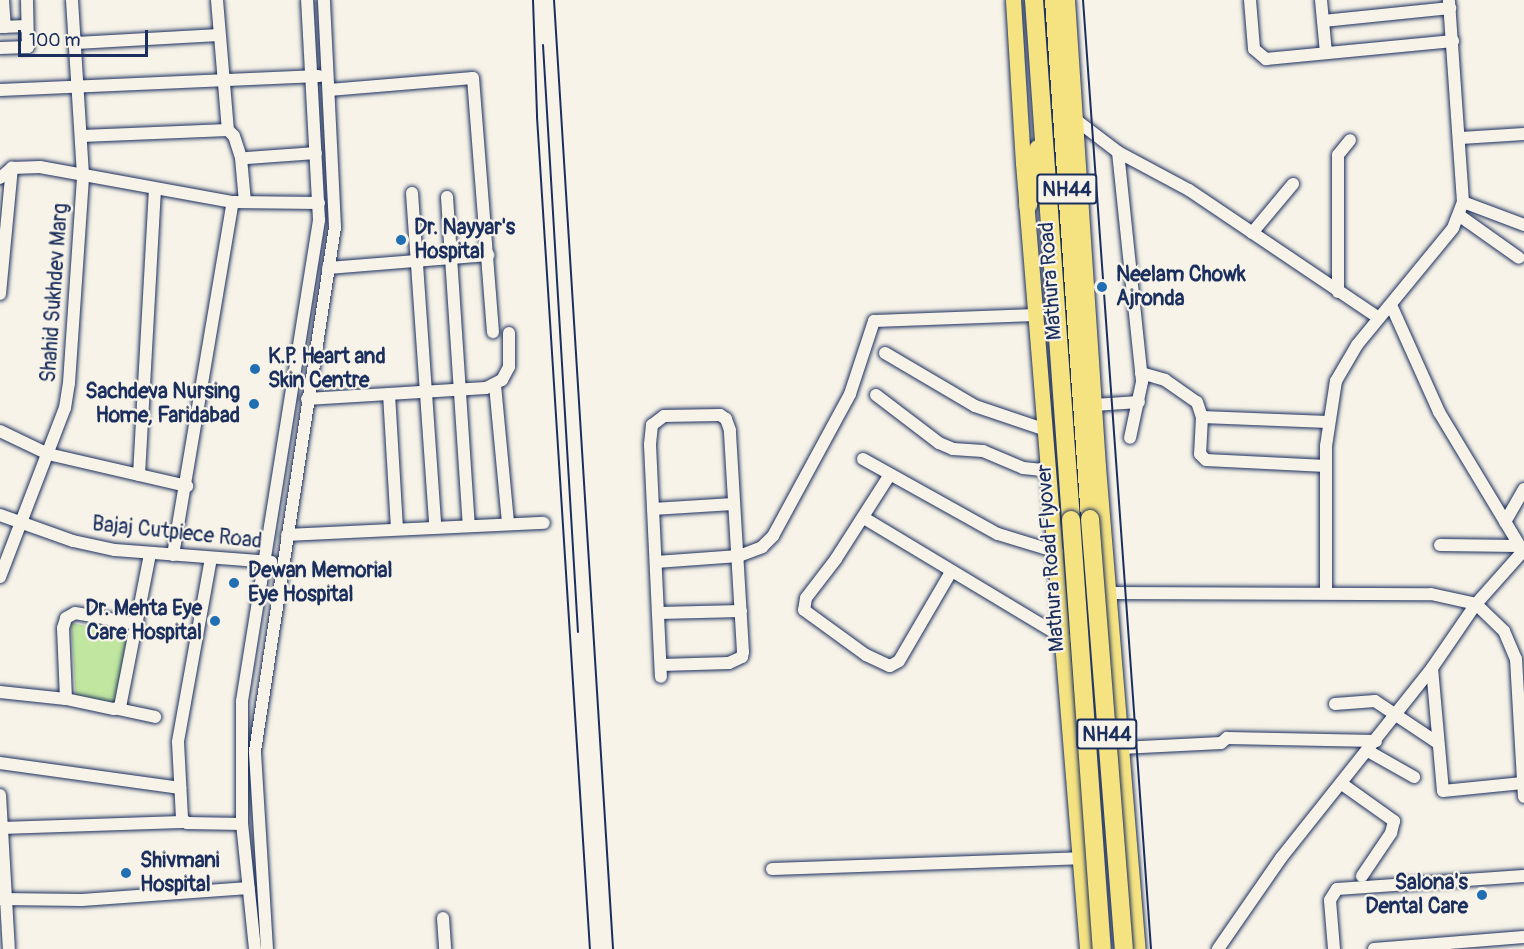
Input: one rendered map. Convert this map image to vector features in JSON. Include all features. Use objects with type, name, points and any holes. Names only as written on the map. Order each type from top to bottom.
[{"type":"highway","name":"NH44","points":[[1034,0],[1043,130]]},
{"type":"highway","name":"Mathura Road","points":[[1054,0],[1081,379]]},
{"type":"highway","points":[[1028,205],[1043,130]]},
{"type":"highway","name":"Mathura Road Flyover","points":[[1043,130],[1102,949]]},
{"type":"highway","points":[[1081,379],[1098,467]]},
{"type":"highway","name":"Mathura Road Flyover","points":[[1081,379],[1124,949]]},
{"type":"main road","points":[[1013,0],[1036,315],[1065,639],[1087,949]]},
{"type":"main road","points":[[1067,0],[1098,467],[1138,949]]},
{"type":"main road","points":[[1086,928],[1111,932],[1130,926],[1135,919]]},
{"type":"main road","points":[[1083,949],[1086,928]]},
{"type":"street","points":[[3,0],[2,27],[27,26]]},
{"type":"street","points":[[0,48],[28,47],[27,0]]},
{"type":"street","name":"Shahid Sukhdev Marg","points":[[0,577],[65,408],[69,383],[83,175],[72,0]]},
{"type":"street","points":[[173,555],[239,202],[241,158],[234,136],[228,130],[221,82],[217,0]]},
{"type":"street","points":[[255,949],[242,824],[242,701],[306,312],[319,203],[307,0]]},
{"type":"street","points":[[267,949],[255,751],[328,268],[335,205],[324,0]]},
{"type":"street","points":[[1250,0],[1254,49],[1260,57],[1453,41]]},
{"type":"street","points":[[1321,0],[1326,53]]},
{"type":"street","points":[[1323,21],[1450,4],[1461,138],[1463,202],[1460,216],[1349,356],[1336,381],[1328,422],[1326,593]]},
{"type":"street","points":[[76,43],[219,34]]},
{"type":"street","points":[[0,90],[221,82],[328,75]]},
{"type":"street","points":[[328,90],[471,76],[493,332]]},
{"type":"street","points":[[1076,120],[1118,152],[1180,184],[1379,318]]},
{"type":"street","points":[[82,136],[228,130]]},
{"type":"street","points":[[1461,138],[1524,134]]},
{"type":"street","points":[[1338,292],[1338,155],[1350,140]]},
{"type":"street","points":[[1118,152],[1141,373],[1139,402],[1130,438]]},
{"type":"street","points":[[247,158],[316,153]]},
{"type":"street","points":[[0,178],[12,168],[40,167],[155,190],[239,202],[319,203]]},
{"type":"street","points":[[0,294],[12,168]]},
{"type":"street","points":[[1252,233],[1293,184]]},
{"type":"street","points":[[139,475],[155,190]]},
{"type":"street","points":[[412,193],[424,393],[435,526]]},
{"type":"street","points":[[447,197],[470,525]]},
{"type":"street","points":[[1463,202],[1524,225]]},
{"type":"street","points":[[1460,216],[1519,258]]},
{"type":"street","points":[[328,268],[416,259],[488,255]]},
{"type":"street","points":[[1391,304],[1439,412],[1522,550]]},
{"type":"street","points":[[656,562],[739,556],[762,547],[773,536],[850,394],[874,321],[1036,315]]},
{"type":"street","points":[[307,399],[459,391],[495,385],[509,368],[509,333]]},
{"type":"street","points":[[885,353],[975,406],[1046,430]]},
{"type":"street","points":[[1141,373],[1165,380],[1191,396],[1200,407],[1202,417],[1199,448],[1206,460],[1326,466]]},
{"type":"street","points":[[495,385],[508,523]]},
{"type":"street","points":[[389,394],[397,528]]},
{"type":"street","points":[[876,395],[939,443],[983,451],[1023,468],[1050,471]]},
{"type":"street","points":[[1094,405],[1139,402]]},
{"type":"street","points":[[709,414],[726,419],[730,430],[733,504],[739,556],[742,657],[729,663],[661,671],[650,435],[656,419],[664,416],[709,414]]},
{"type":"street","points":[[1202,417],[1328,422]]},
{"type":"street","points":[[0,430],[48,454],[187,486]]},
{"type":"street","points":[[862,459],[889,476],[998,534],[1057,552]]},
{"type":"street","points":[[889,476],[864,518],[803,604],[814,619],[866,655],[885,666],[894,665],[951,572]]},
{"type":"street","points":[[1505,522],[1524,489]]},
{"type":"street","points":[[653,509],[733,504]]},
{"type":"street","name":"Bajaj Cutpiece Road","points":[[0,515],[21,525],[73,541],[150,554],[282,563]]},
{"type":"street","points":[[864,518],[1065,639]]},
{"type":"street","points":[[287,535],[435,526],[544,523]]},
{"type":"street","points":[[1440,545],[1522,550]]},
{"type":"street","points":[[1218,949],[1281,858],[1432,668],[1476,604],[1522,550]]},
{"type":"street","points":[[118,709],[138,624],[150,554]]},
{"type":"street","points":[[183,822],[180,788],[181,722],[211,558]]},
{"type":"street","points":[[1108,593],[1431,594],[1476,604],[1512,643],[1522,738],[1524,797]]},
{"type":"street","points":[[659,613],[741,611]]},
{"type":"street","points":[[66,699],[63,628],[66,618],[75,613],[138,624]]},
{"type":"street","points":[[1432,668],[1443,791],[1523,783]]},
{"type":"street","points":[[0,692],[66,699],[155,717]]},
{"type":"street","points":[[1335,704],[1375,701],[1438,743]]},
{"type":"street","points":[[1121,748],[1221,743],[1227,738],[1372,746],[1414,777]]},
{"type":"street","points":[[0,763],[180,788]]},
{"type":"street","points":[[1342,784],[1394,821],[1391,833],[1362,876]]},
{"type":"street","points":[[0,795],[2,899],[9,949]]},
{"type":"street","points":[[1,828],[183,822],[242,824]]},
{"type":"street","points":[[772,869],[1082,858]]},
{"type":"street","points":[[1334,949],[1330,900],[1337,889],[1524,876]]},
{"type":"street","points":[[2,899],[82,900],[249,888]]},
{"type":"street","points":[[443,918],[445,949]]},
{"type":"street","points":[[1374,949],[1506,944],[1524,937]]},
{"type":"green space","points":[[71,623],[131,634],[119,708],[76,700]]},
{"type":"railway","points":[[533,0],[537,117],[590,949]]},
{"type":"railway","points":[[554,0],[613,949]]},
{"type":"railway","points":[[1083,0],[1151,949]]},
{"type":"railway","points":[[543,45],[578,632]]},
{"type":"place","name":"Dr. Nayyar's Hospital","points":[[401,240]]},
{"type":"place","name":"Neelam Chowk Ajronda","points":[[1102,287]]},
{"type":"place","name":"K.P. Heart and Skin Centre","points":[[255,369]]},
{"type":"place","name":"Sachdeva Nursing Home, Faridabad","points":[[254,404]]},
{"type":"place","name":"Dewan Memorial Eye Hospital","points":[[234,583]]},
{"type":"place","name":"Dr. Mehta Eye Care Hospital","points":[[215,621]]},
{"type":"place","name":"Shivmani Hospital","points":[[126,873]]},
{"type":"place","name":"Salona's Dental Care","points":[[1482,895]]}]
